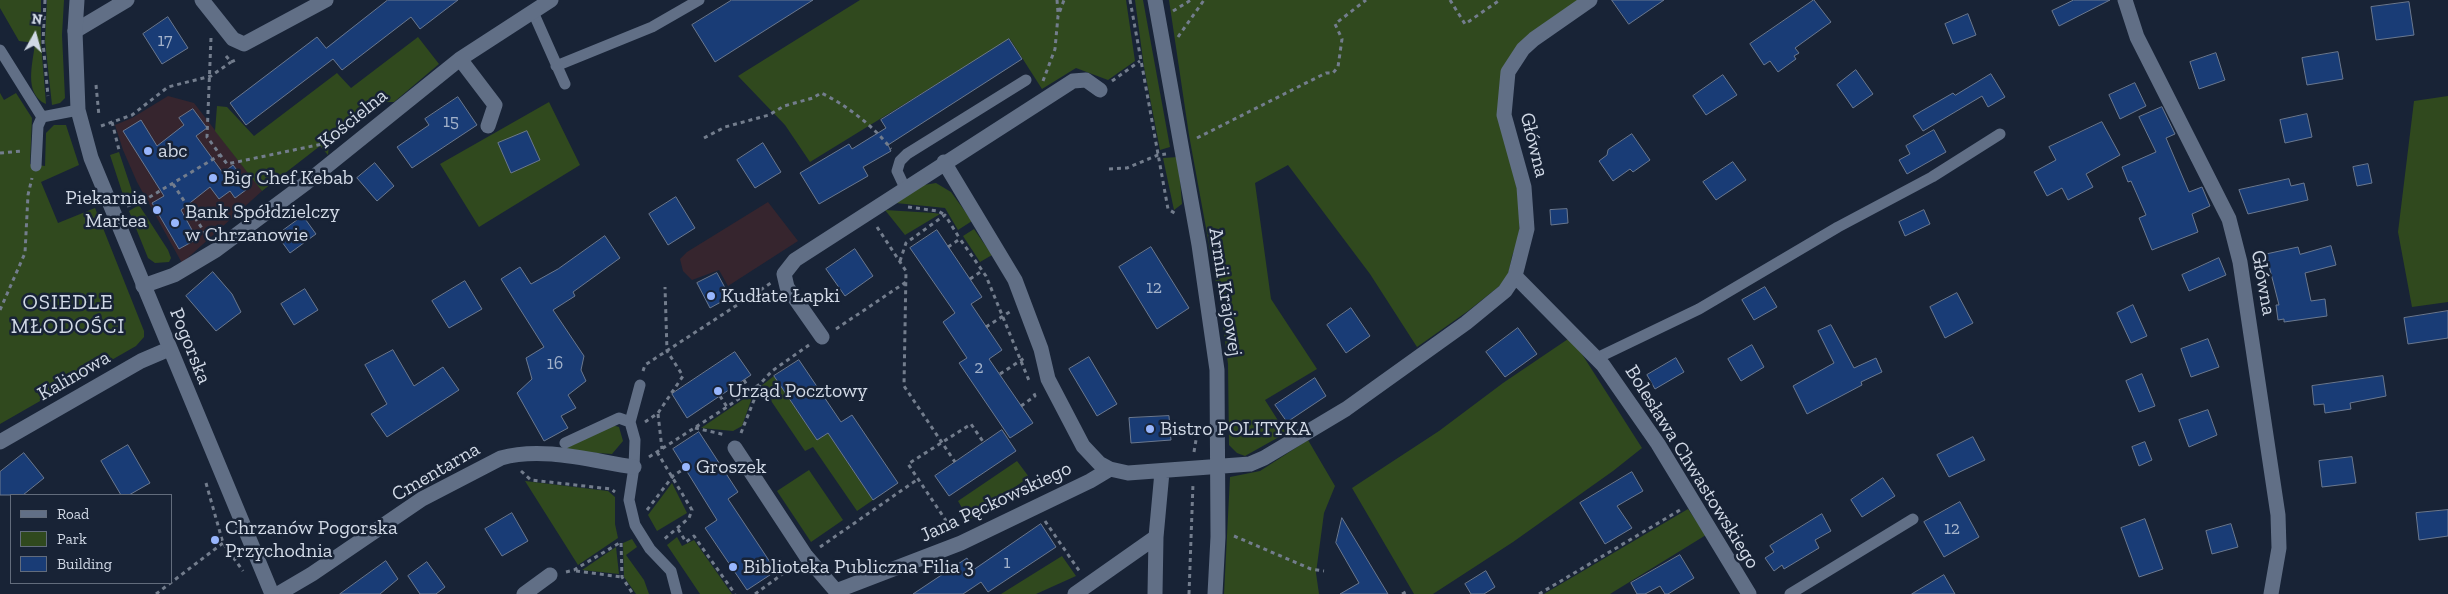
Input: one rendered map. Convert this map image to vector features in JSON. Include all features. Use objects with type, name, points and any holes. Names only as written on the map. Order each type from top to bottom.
[{"type":"street","name":"Pogorska","points":[[77,0],[72,111],[272,594]]},
{"type":"street","points":[[75,31],[127,0]]},
{"type":"street","points":[[202,0],[233,39],[244,44],[326,0]]},
{"type":"street","name":"Kościelna","points":[[143,286],[174,275],[216,250],[331,163],[460,59],[551,0]]},
{"type":"street","name":"Armii Krajowej","points":[[1155,0],[1199,245],[1217,370],[1218,537],[1215,594]]},
{"type":"street","name":"Główna","points":[[1515,276],[1527,229],[1527,211],[1519,165],[1504,115],[1505,86],[1508,72],[1523,48],[1590,0]]},
{"type":"street","name":"Główna","points":[[2125,0],[2137,37],[2229,219],[2240,262],[2278,515],[2279,548],[2271,594]]},
{"type":"street","points":[[460,59],[495,105],[488,126]]},
{"type":"street","points":[[822,337],[787,287],[784,274],[795,260],[944,162],[1073,81],[1086,80],[1100,90]]},
{"type":"street","name":"Jana Pęckowskiego","points":[[944,162],[1015,280],[1040,348],[1048,379],[1083,446],[1099,462],[1110,469],[1128,473],[1218,467]]},
{"type":"street","points":[[1218,467],[1250,464],[1264,458],[1346,409],[1466,323],[1506,291],[1515,276]]},
{"type":"street","name":"Bolesława Chwastowskiego","points":[[1515,276],[1597,358],[1658,444],[1749,594]]},
{"type":"street","name":"Kalinowa","points":[[0,442],[141,361],[170,349]]},
{"type":"street","name":"Jana Pęckowskiego","points":[[735,448],[806,556],[836,591],[961,543],[1090,481],[1110,469]]},
{"type":"street","name":"Cmentarna","points":[[278,594],[312,574],[422,499],[501,458],[515,454],[542,454],[634,467]]},
{"type":"street","points":[[1155,594],[1156,537],[1162,472]]},
{"type":"street","points":[[1074,594],[1156,537]]},
{"type":"street","points":[[524,594],[550,575]]},
{"type":"lane","points":[[556,66],[652,27],[698,0]]},
{"type":"lane","points":[[533,12],[565,84]]},
{"type":"lane","points":[[0,50],[42,117]]},
{"type":"lane","points":[[905,188],[897,172],[900,162],[906,154],[1026,80]]},
{"type":"lane","points":[[42,117],[72,111]]},
{"type":"lane","points":[[36,166],[38,126],[42,117]]},
{"type":"lane","points":[[1597,358],[1699,309],[1838,227],[1932,178],[2000,134]]},
{"type":"lane","points":[[640,385],[631,426],[635,440],[634,467],[629,500],[636,525],[650,549],[671,571],[677,594]]},
{"type":"lane","points":[[564,443],[619,418],[631,426]]},
{"type":"lane","points":[[1790,594],[1913,518]]},
{"type":"path","points":[[45,0],[44,42],[49,104],[72,111]]},
{"type":"path","points":[[1032,107],[1055,49],[1058,16],[1057,0]]},
{"type":"path","points":[[1058,16],[1064,0]]},
{"type":"path","points":[[1130,0],[1168,209],[1178,215]]},
{"type":"path","points":[[1164,56],[1204,0]]},
{"type":"path","points":[[1194,139],[1326,73],[1334,73],[1338,67],[1342,39],[1335,24],[1366,0]]},
{"type":"path","points":[[1450,0],[1465,24],[1500,0]]},
{"type":"path","points":[[211,38],[207,137],[227,164],[326,143],[331,163]]},
{"type":"path","points":[[1100,90],[1140,61]]},
{"type":"path","points":[[101,126],[132,115],[168,87],[210,76],[232,62]]},
{"type":"path","points":[[96,79],[103,136]]},
{"type":"path","points":[[704,138],[725,127],[769,115],[784,106],[813,98],[821,93],[840,102],[883,138],[900,162]]},
{"type":"path","points":[[112,122],[119,150]]},
{"type":"path","points":[[0,153],[37,149]]},
{"type":"path","points":[[0,158],[6,153]]},
{"type":"path","points":[[124,207],[143,201],[220,154]]},
{"type":"path","points":[[1109,170],[1127,168],[1158,155]]},
{"type":"path","points":[[0,310],[25,252],[28,195],[36,166]]},
{"type":"path","points":[[173,184],[216,250]]},
{"type":"path","points":[[122,198],[128,215]]},
{"type":"path","points":[[955,462],[904,386],[906,271],[873,208],[938,211],[946,215],[982,271],[1035,396],[1021,406]]},
{"type":"path","points":[[900,261],[906,243],[946,215]]},
{"type":"path","points":[[948,247],[960,238]]},
{"type":"path","points":[[970,280],[982,271]]},
{"type":"path","points":[[645,365],[784,274]]},
{"type":"path","points":[[650,457],[727,407],[760,384],[772,371],[906,282]]},
{"type":"path","points":[[631,426],[658,413],[683,376],[667,351],[665,286]]},
{"type":"path","points":[[986,327],[1002,315]]},
{"type":"path","points":[[1000,374],[1020,360]]},
{"type":"path","points":[[744,380],[750,391]]},
{"type":"path","points":[[735,448],[760,384]]},
{"type":"path","points":[[720,396],[727,407]]},
{"type":"path","points":[[650,549],[678,529],[689,518],[692,510],[660,451],[658,413]]},
{"type":"path","points":[[1189,594],[1194,451],[1200,416]]},
{"type":"path","points":[[961,543],[908,464],[971,424],[984,443]]},
{"type":"path","points":[[695,428],[725,433],[735,448]]},
{"type":"path","points":[[519,468],[531,480],[611,489],[629,500]]},
{"type":"path","points":[[645,512],[673,476],[685,468]]},
{"type":"path","points":[[756,594],[806,556],[918,479]]},
{"type":"path","points":[[1539,594],[1694,503]]},
{"type":"path","points":[[1035,506],[1080,572]]},
{"type":"path","points":[[678,529],[686,542],[694,536],[735,594]]},
{"type":"path","points":[[1218,537],[1234,536],[1311,569],[1324,571]]},
{"type":"path","points":[[550,575],[574,570],[621,542],[622,577],[633,594]]},
{"type":"path","points":[[172,581],[223,543]]},
{"type":"path","points":[[574,570],[622,577]]},
{"type":"path","points":[[156,594],[169,584]]},
{"type":"path","points":[[756,594],[763,594]]},
{"type":"shaded area","points":[[168,96],[194,103],[262,191],[182,263],[137,182],[123,150],[115,125],[132,118]]},
{"type":"shaded area","points":[[768,202],[798,241],[728,286],[719,270],[692,280],[683,271],[680,259],[687,252]]},
{"type":"green space","points":[[0,0],[41,0],[41,43],[46,104],[34,93],[32,86],[31,77],[35,43],[19,41],[0,8]]},
{"type":"green space","points":[[47,0],[64,0],[62,35],[65,98],[60,103],[52,105],[45,41]]},
{"type":"green space","points":[[860,0],[1126,0],[1135,61],[1108,80],[1076,68],[1042,89],[1010,39],[810,162],[785,125],[738,76]]},
{"type":"green space","points":[[1135,0],[1143,0],[1170,147],[1160,150],[1144,67]]},
{"type":"green space","points":[[1169,0],[1580,0],[1506,63],[1521,213],[1518,241],[1512,256],[1507,280],[1468,311],[1417,347],[1370,274],[1288,165],[1255,183],[1271,299],[1317,369],[1265,400],[1286,433],[1245,456],[1237,453],[1229,445],[1228,364],[1221,310],[1189,135]]},
{"type":"green space","points":[[418,37],[439,64],[394,102],[382,102],[329,145],[328,155],[320,146],[262,191],[215,131],[217,106],[227,107],[254,136],[337,73],[351,88]]},
{"type":"green space","points":[[0,93],[4,100],[16,93],[32,118],[30,164],[45,166],[46,133],[54,125],[66,125],[79,165],[41,182],[58,223],[95,208],[144,331],[144,337],[136,346],[0,424]]},
{"type":"green space","points":[[2448,96],[2448,302],[2412,307],[2398,232],[2414,101]]},
{"type":"green space","points":[[549,102],[580,165],[479,227],[440,164]]},
{"type":"green space","points":[[119,152],[134,197],[125,201],[110,155]]},
{"type":"green space","points":[[1178,157],[1182,204],[1174,210],[1163,158]]},
{"type":"green space","points":[[936,183],[951,192],[972,221],[958,230],[945,208],[896,203],[924,185]]},
{"type":"green space","points":[[139,205],[168,250],[171,258],[169,262],[155,263],[148,258],[129,211]]},
{"type":"green space","points":[[885,210],[934,213],[940,214],[905,235]]},
{"type":"green space","points":[[974,229],[992,255],[980,262],[963,236]]},
{"type":"green space","points":[[1571,337],[1642,448],[1613,471],[1513,542],[1433,594],[1414,594],[1352,488],[1439,431],[1503,383]]},
{"type":"green space","points":[[774,376],[817,440],[828,433],[873,500],[857,511],[813,447],[805,451],[761,386]]},
{"type":"green space","points":[[754,392],[742,426],[733,431],[701,428]]},
{"type":"green space","points":[[612,425],[619,427],[623,441],[612,454],[557,450]]},
{"type":"green space","points":[[1308,440],[1335,486],[1324,513],[1316,573],[1319,594],[1224,594],[1230,477],[1260,471]]},
{"type":"green space","points":[[1017,461],[1029,477],[969,520],[958,501]]},
{"type":"green space","points":[[809,470],[843,520],[811,542],[777,491]]},
{"type":"green space","points":[[525,481],[608,491],[615,497],[615,524],[618,538],[578,565]]},
{"type":"green space","points":[[672,483],[687,513],[657,531],[648,515]]},
{"type":"green space","points":[[1688,509],[1706,535],[1610,594],[1544,594]]},
{"type":"green space","points":[[677,537],[682,546],[694,540],[732,594],[700,594],[667,545]]},
{"type":"green space","points":[[632,539],[637,547],[626,555],[644,580],[649,594],[636,594],[624,577],[623,543]]},
{"type":"green space","points":[[616,547],[619,574],[582,570]]},
{"type":"green space","points":[[1062,556],[1076,576],[1036,594],[1001,594]]},
{"type":"building","points":[[388,0],[458,0],[420,29],[411,17],[342,70],[333,59],[246,125],[230,103],[317,37],[326,48]]},
{"type":"building","points":[[732,0],[813,0],[715,62],[692,25]]},
{"type":"building","points":[[1612,0],[1664,0],[1629,24]]},
{"type":"building","points":[[1814,0],[1831,22],[1795,48],[1799,53],[1794,56],[1796,59],[1778,72],[1770,61],[1764,65],[1750,44]]},
{"type":"building","points":[[2074,0],[2110,0],[2059,26],[2052,11]]},
{"type":"building","points":[[2409,2],[2414,35],[2376,40],[2371,7]]},
{"type":"building","points":[[1968,14],[1976,35],[1953,44],[1945,24]]},
{"type":"building","points":[[168,17],[188,48],[162,64],[143,34]]},
{"type":"building","points":[[1009,39],[1022,59],[888,145],[891,151],[863,167],[868,176],[819,204],[800,173],[849,144],[852,149],[886,128],[881,120]]},
{"type":"building","points":[[2338,52],[2343,79],[2307,85],[2302,58]]},
{"type":"building","points":[[2216,53],[2225,80],[2199,89],[2190,62]]},
{"type":"building","points":[[1856,70],[1873,94],[1853,108],[1837,85]]},
{"type":"building","points":[[1991,74],[2005,97],[1988,107],[1982,96],[1923,131],[1913,116]]},
{"type":"building","points":[[1723,75],[1737,95],[1706,115],[1693,96]]},
{"type":"building","points":[[2135,83],[2146,106],[2120,119],[2109,95]]},
{"type":"building","points":[[458,97],[477,125],[412,168],[397,147],[429,125],[425,119]]},
{"type":"building","points":[[2162,107],[2175,134],[2166,138],[2189,192],[2202,187],[2210,206],[2192,214],[2198,232],[2152,250],[2139,218],[2146,215],[2131,181],[2128,182],[2122,167],[2156,152],[2139,117]]},
{"type":"building","points":[[193,109],[207,128],[196,136],[223,173],[233,165],[250,187],[235,198],[230,191],[219,199],[210,187],[181,210],[197,239],[179,249],[152,203],[164,196],[123,131],[141,120],[157,146],[184,125],[179,118]]},
{"type":"building","points":[[2307,114],[2312,137],[2285,143],[2280,120]]},
{"type":"building","points":[[2102,122],[2120,155],[2086,174],[2093,187],[2068,200],[2062,188],[2047,196],[2034,172],[2056,160],[2049,147]]},
{"type":"building","points":[[1934,130],[1946,152],[1907,174],[1899,160],[1910,154],[1906,146]]},
{"type":"building","points":[[527,131],[540,160],[511,173],[498,143]]},
{"type":"building","points":[[1632,134],[1650,160],[1633,172],[1630,169],[1613,181],[1599,161],[1607,155],[1608,150]]},
{"type":"building","points":[[763,143],[781,172],[755,188],[737,160]]},
{"type":"building","points":[[1733,162],[1746,180],[1716,200],[1703,182]]},
{"type":"building","points":[[375,163],[394,186],[377,201],[357,178]]},
{"type":"building","points":[[2368,164],[2372,183],[2357,186],[2353,167]]},
{"type":"building","points":[[2289,179],[2291,186],[2304,183],[2308,200],[2248,214],[2239,190]]},
{"type":"building","points":[[676,197],[695,228],[668,245],[649,214]]},
{"type":"building","points":[[1567,209],[1568,223],[1551,225],[1550,210]]},
{"type":"building","points":[[1924,210],[1930,224],[1905,236],[1899,222]]},
{"type":"building","points":[[303,216],[316,234],[290,253],[277,235]]},
{"type":"building","points":[[937,230],[982,297],[971,304],[1002,350],[989,359],[1033,423],[1010,438],[959,363],[967,358],[943,322],[955,313],[910,248]]},
{"type":"building","points":[[605,236],[620,258],[573,292],[575,296],[553,310],[584,356],[581,370],[586,381],[568,395],[576,408],[561,416],[568,428],[544,441],[517,393],[532,379],[526,358],[544,347],[501,279],[520,267],[531,284],[558,269]]},
{"type":"building","points":[[2331,246],[2336,265],[2305,273],[2311,301],[2325,299],[2327,316],[2284,322],[2284,319],[2278,320],[2276,305],[2279,305],[2266,254],[2298,247],[2300,254]]},
{"type":"building","points":[[1151,247],[1189,308],[1157,329],[1119,267]]},
{"type":"building","points":[[855,249],[873,276],[845,296],[826,269]]},
{"type":"building","points":[[2219,258],[2226,275],[2189,291],[2182,275]]},
{"type":"building","points":[[213,272],[232,294],[241,312],[216,331],[186,296]]},
{"type":"building","points":[[717,273],[730,297],[710,308],[697,283]]},
{"type":"building","points":[[465,281],[482,309],[449,328],[432,301]]},
{"type":"building","points":[[1765,287],[1777,307],[1754,320],[1742,300]]},
{"type":"building","points":[[305,289],[318,310],[294,325],[281,304]]},
{"type":"building","points":[[1957,293],[1973,323],[1945,338],[1930,307]]},
{"type":"building","points":[[2133,305],[2147,336],[2131,343],[2117,313]]},
{"type":"building","points":[[1351,308],[1370,336],[1346,353],[1327,325]]},
{"type":"building","points":[[2448,311],[2448,338],[2408,344],[2404,318]]},
{"type":"building","points":[[1831,325],[1854,368],[1876,358],[1882,372],[1861,382],[1862,385],[1807,414],[1793,386],[1834,363],[1818,331]]},
{"type":"building","points":[[1518,328],[1537,354],[1505,377],[1486,352]]},
{"type":"building","points":[[2208,339],[2219,367],[2191,377],[2181,349]]},
{"type":"building","points":[[1752,345],[1764,367],[1741,381],[1728,359]]},
{"type":"building","points":[[393,350],[414,386],[443,367],[459,390],[387,437],[371,414],[387,404],[365,365]]},
{"type":"building","points":[[735,352],[751,375],[687,418],[672,394]]},
{"type":"building","points":[[1089,357],[1117,404],[1097,416],[1069,369]]},
{"type":"building","points":[[1676,358],[1684,372],[1655,389],[1647,375]]},
{"type":"building","points":[[799,360],[841,422],[852,415],[898,483],[873,500],[828,433],[817,440],[774,376]]},
{"type":"building","points":[[2142,374],[2155,406],[2139,412],[2126,381]]},
{"type":"building","points":[[2383,376],[2386,396],[2350,403],[2351,409],[2325,413],[2324,404],[2314,405],[2312,386]]},
{"type":"building","points":[[1315,378],[1326,396],[1287,422],[1275,405]]},
{"type":"building","points":[[2208,410],[2217,435],[2189,447],[2179,420]]},
{"type":"building","name":"Bistro POLITYKA","points":[[1169,416],[1171,440],[1131,443],[1129,418]]},
{"type":"building","points":[[1002,430],[1016,451],[949,496],[935,476]]},
{"type":"building","points":[[699,432],[738,492],[728,499],[776,571],[747,590],[705,528],[717,520],[673,449]]},
{"type":"building","points":[[1973,437],[1985,460],[1949,477],[1937,455]]},
{"type":"building","points":[[2145,442],[2152,460],[2139,466],[2132,447]]},
{"type":"building","points":[[128,445],[150,483],[131,494],[120,494],[101,461]]},
{"type":"building","points":[[24,453],[44,478],[24,494],[0,495],[0,472]]},
{"type":"building","points":[[2352,457],[2356,483],[2322,487],[2319,461]]},
{"type":"building","points":[[1632,472],[1643,491],[1617,506],[1632,528],[1605,544],[1580,503]]},
{"type":"building","points":[[1883,478],[1895,496],[1862,517],[1851,500]]},
{"type":"building","points":[[1960,502],[1979,537],[1944,557],[1924,522]]},
{"type":"building","points":[[2448,510],[2448,536],[2419,540],[2416,513]]},
{"type":"building","points":[[512,513],[528,541],[502,556],[485,529]]},
{"type":"building","points":[[1822,514],[1831,531],[1815,540],[1819,548],[1784,569],[1782,565],[1774,571],[1765,558],[1774,552],[1770,546]]},
{"type":"building","points":[[1342,518],[1388,594],[1340,594],[1359,583],[1336,543]]},
{"type":"building","points":[[2145,519],[2163,569],[2139,577],[2121,528]]},
{"type":"building","points":[[1041,524],[1056,547],[988,592],[981,582],[963,594],[913,594],[967,558],[974,569]]},
{"type":"building","points":[[2231,524],[2238,547],[2212,554],[2206,531]]},
{"type":"building","points":[[1680,555],[1694,578],[1668,594],[1665,594],[1660,586],[1645,594],[1637,594],[1631,583]]},
{"type":"building","points":[[386,561],[398,579],[380,594],[340,594]]},
{"type":"building","points":[[427,562],[445,587],[436,594],[420,594],[408,576]]},
{"type":"building","points":[[1486,571],[1495,587],[1484,594],[1471,594],[1465,584]]},
{"type":"building","points":[[1944,575],[1955,594],[1912,594]]},
{"type":"place","name":"abc","points":[[148,151]]},
{"type":"place","name":"Big Chef Kebab","points":[[213,178]]},
{"type":"place","name":"Piekarnia Martea","points":[[157,210]]},
{"type":"place","name":"Bank Spółdzielczy w Chrzanowie","points":[[175,223]]},
{"type":"place","name":"Kudłate Łapki","points":[[711,296]]},
{"type":"place","name":"Urząd Pocztowy","points":[[718,391]]},
{"type":"place","name":"Bistro POLITYKA","points":[[1150,429]]},
{"type":"place","name":"Groszek","points":[[686,467]]},
{"type":"place","name":"Chrzanów Pogorska Przychodnia","points":[[215,540]]},
{"type":"place","name":"Biblioteka Publiczna Filia 3","points":[[733,567]]},
{"type":"district","name":"OSIEDLE MŁODOŚCI","points":[[68,315]]}]
